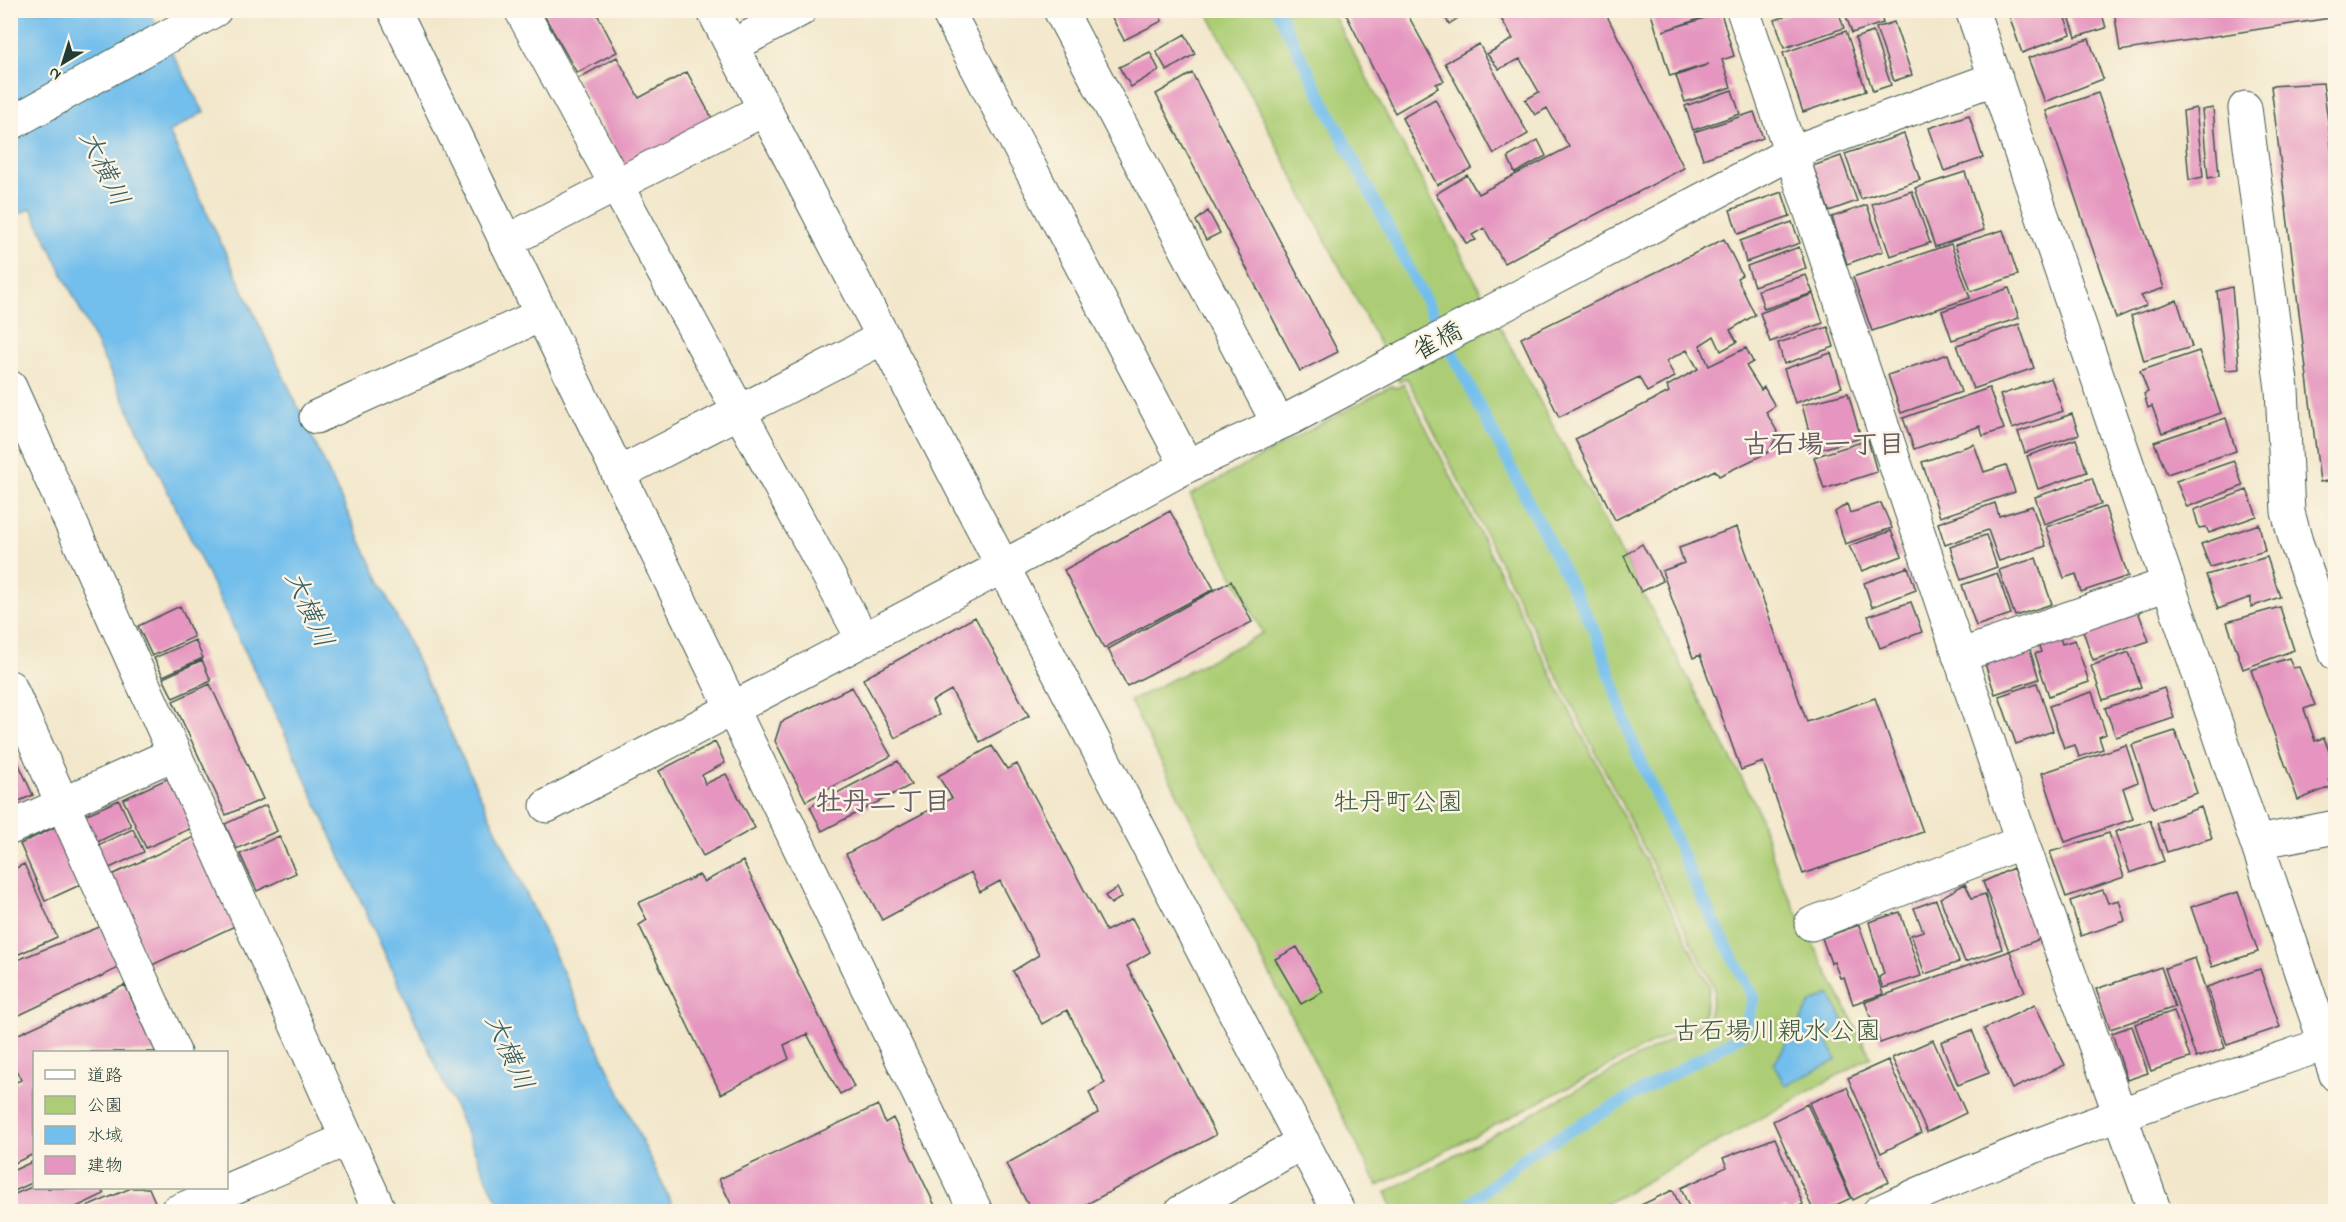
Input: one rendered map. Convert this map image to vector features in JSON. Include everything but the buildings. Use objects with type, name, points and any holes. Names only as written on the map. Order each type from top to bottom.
[{"type":"street","points":[[10,124],[215,10]]},
{"type":"street","points":[[394,10],[976,1212]]},
{"type":"street","points":[[521,10],[863,639]]},
{"type":"street","points":[[713,10],[1339,1212]]},
{"type":"street","points":[[732,46],[800,10]]},
{"type":"street","points":[[947,10],[1187,466]]},
{"type":"street","points":[[1060,10],[1278,423]]},
{"type":"street","points":[[1743,10],[2022,842],[2155,1212]]},
{"type":"street","points":[[1972,10],[2336,1076]]},
{"type":"street","name":"雀橋","points":[[547,806],[1003,566],[1187,466],[1365,378],[1790,153],[1996,78]]},
{"type":"street","points":[[2245,108],[2282,389],[2288,512],[2296,542],[2336,654]]},
{"type":"street","points":[[505,242],[765,109]]},
{"type":"street","points":[[316,417],[541,315]]},
{"type":"street","points":[[618,474],[884,337]]},
{"type":"street","points":[[10,387],[380,1212]]},
{"type":"street","points":[[1959,656],[2168,584]]},
{"type":"street","points":[[10,687],[173,1051]]},
{"type":"street","points":[[10,828],[173,754]]},
{"type":"street","points":[[2257,842],[2336,827]]},
{"type":"street","points":[[1811,924],[2022,842]]},
{"type":"street","points":[[1879,1212],[1938,1199],[2120,1113],[2325,1044]]},
{"type":"street","points":[[176,1212],[235,1190],[347,1139]]},
{"type":"street","points":[[1181,1212],[1303,1142]]},
{"type":"green space","name":"古石場川親水公園","points":[[1207,11],[1331,11],[1756,805],[1780,879],[1871,1057],[1593,1211],[1394,1211],[1386,1192],[1707,1020],[1715,989],[1407,378],[1399,382]]},
{"type":"green space","name":"牡丹町公園","points":[[1404,384],[1710,987],[1703,1017],[1378,1186],[1130,701],[1263,633],[1190,495],[1391,386],[1396,388]]},
{"type":"water","name":"大横川","points":[[11,11],[149,11],[204,112],[169,132],[675,1211],[502,1211],[283,730],[31,208],[11,218]]},
{"type":"water","points":[[1830,994],[1846,1026],[1825,1037],[1837,1060],[1785,1086],[1774,1064],[1811,1003]]},
{"type":"waterway","points":[[1277,10],[1597,636],[1632,741],[1699,893],[1754,998],[1742,1035],[1530,1153],[1459,1212]]},
{"type":"district","name":"古石場一丁目","points":[[1824,444]]},
{"type":"district","name":"牡丹二丁目","points":[[883,801]]}]
